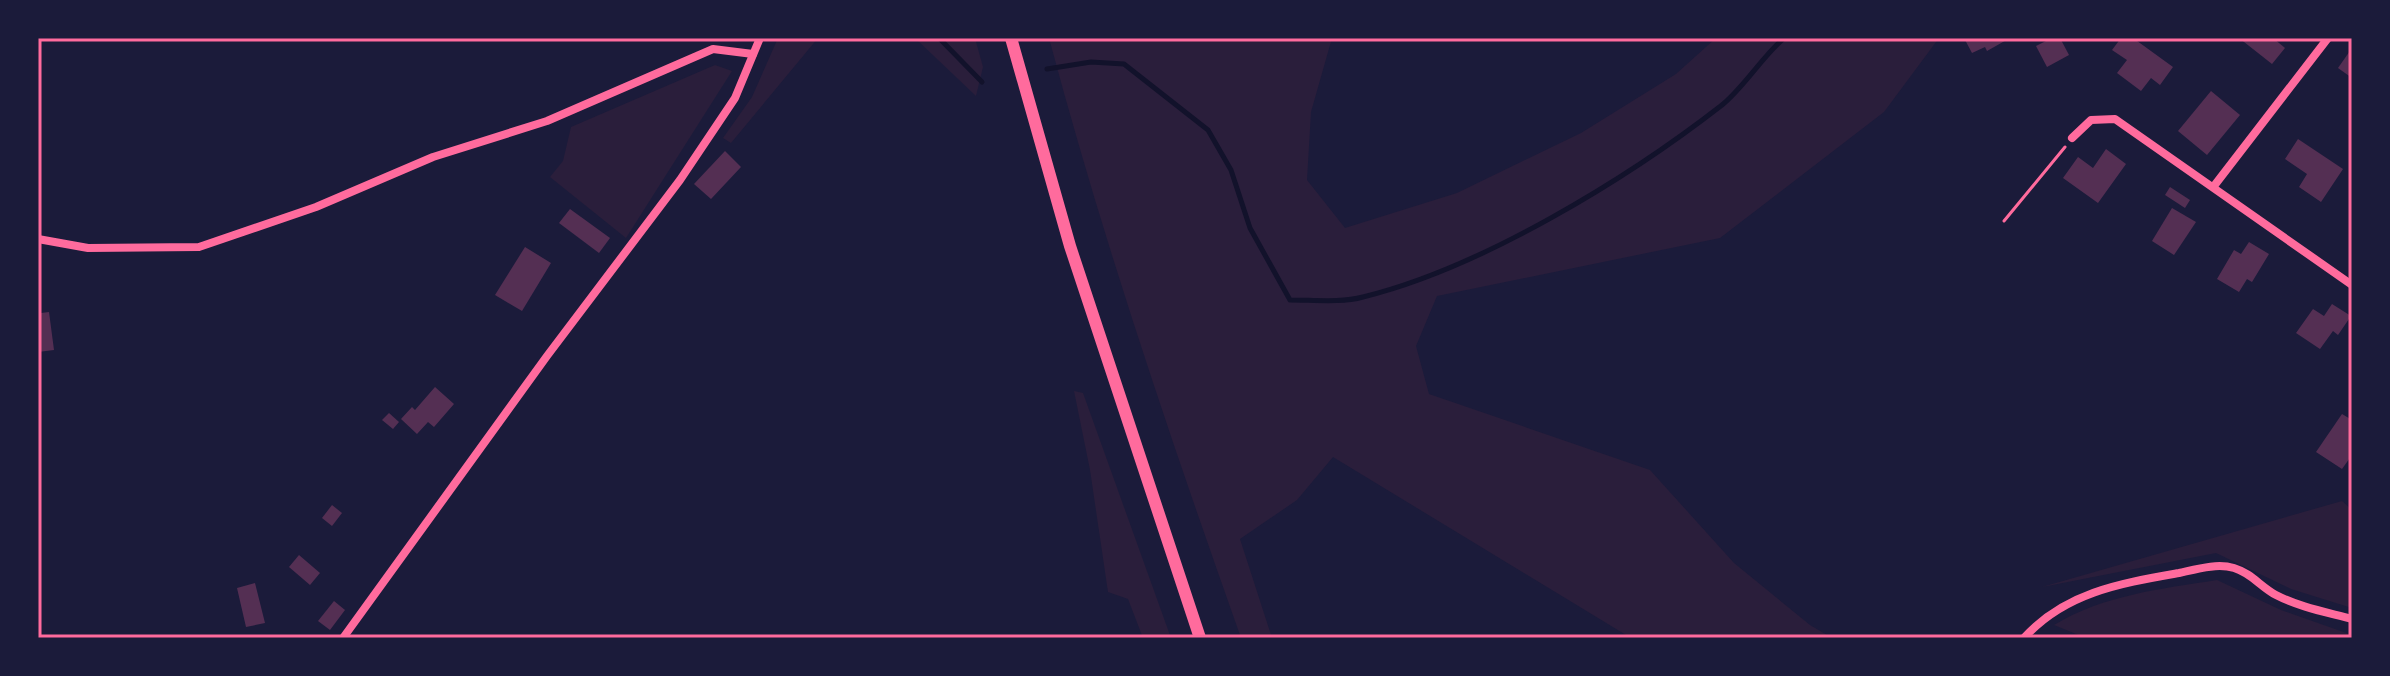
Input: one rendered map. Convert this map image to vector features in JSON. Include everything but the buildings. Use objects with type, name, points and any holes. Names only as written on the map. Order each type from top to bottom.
[{"type":"highway","points":[[1011,38],[1070,246],[1200,638]]},
{"type":"street","points":[[343,638],[547,356],[680,180],[735,98],[760,38]]},
{"type":"street","points":[[2214,186],[2328,38]]},
{"type":"street","points":[[38,239],[88,248],[199,247],[316,207],[433,157],[547,121],[713,49],[753,54]]},
{"type":"street","points":[[2072,138],[2091,120],[2115,119],[2352,285]]},
{"type":"street","points":[[2024,638],[2037,624],[2069,601],[2113,584],[2218,566],[2249,575],[2272,593],[2295,604],[2352,619]]},
{"type":"path","points":[[2004,221],[2072,138]]},
{"type":"shaded area","points":[[778,38],[818,38],[731,143],[723,138],[752,97]]},
{"type":"shaded area","points":[[915,38],[975,38],[983,67],[976,96]]},
{"type":"shaded area","points":[[1049,38],[1332,38],[1311,112],[1307,180],[1345,228],[1457,193],[1581,133],[1676,74],[1716,38],[1939,38],[1884,112],[1720,238],[1437,296],[1416,346],[1429,394],[1650,470],[1734,563],[1810,625],[1832,638],[1631,638],[1333,457],[1297,500],[1240,539],[1272,638],[1241,638],[1139,340]]},
{"type":"shaded area","points":[[715,65],[732,71],[626,238],[550,177],[563,161],[571,127]]},
{"type":"shaded area","points":[[1074,391],[1083,393],[1171,638],[1143,638],[1128,599],[1108,592],[1090,470]]},
{"type":"shaded area","points":[[2342,501],[2352,510],[2352,608],[2291,589],[2216,553],[2042,587]]},
{"type":"shaded area","points":[[2217,580],[2281,610],[2352,635],[2352,638],[2086,638],[2054,625],[2113,600]]},
{"type":"waterway","points":[[939,38],[982,82]]},
{"type":"waterway","points":[[1047,69],[1091,62],[1124,64],[1208,130],[1231,170],[1250,228],[1290,300],[1337,301],[1363,297],[1456,265],[1598,191],[1722,105],[1784,38]]}]
